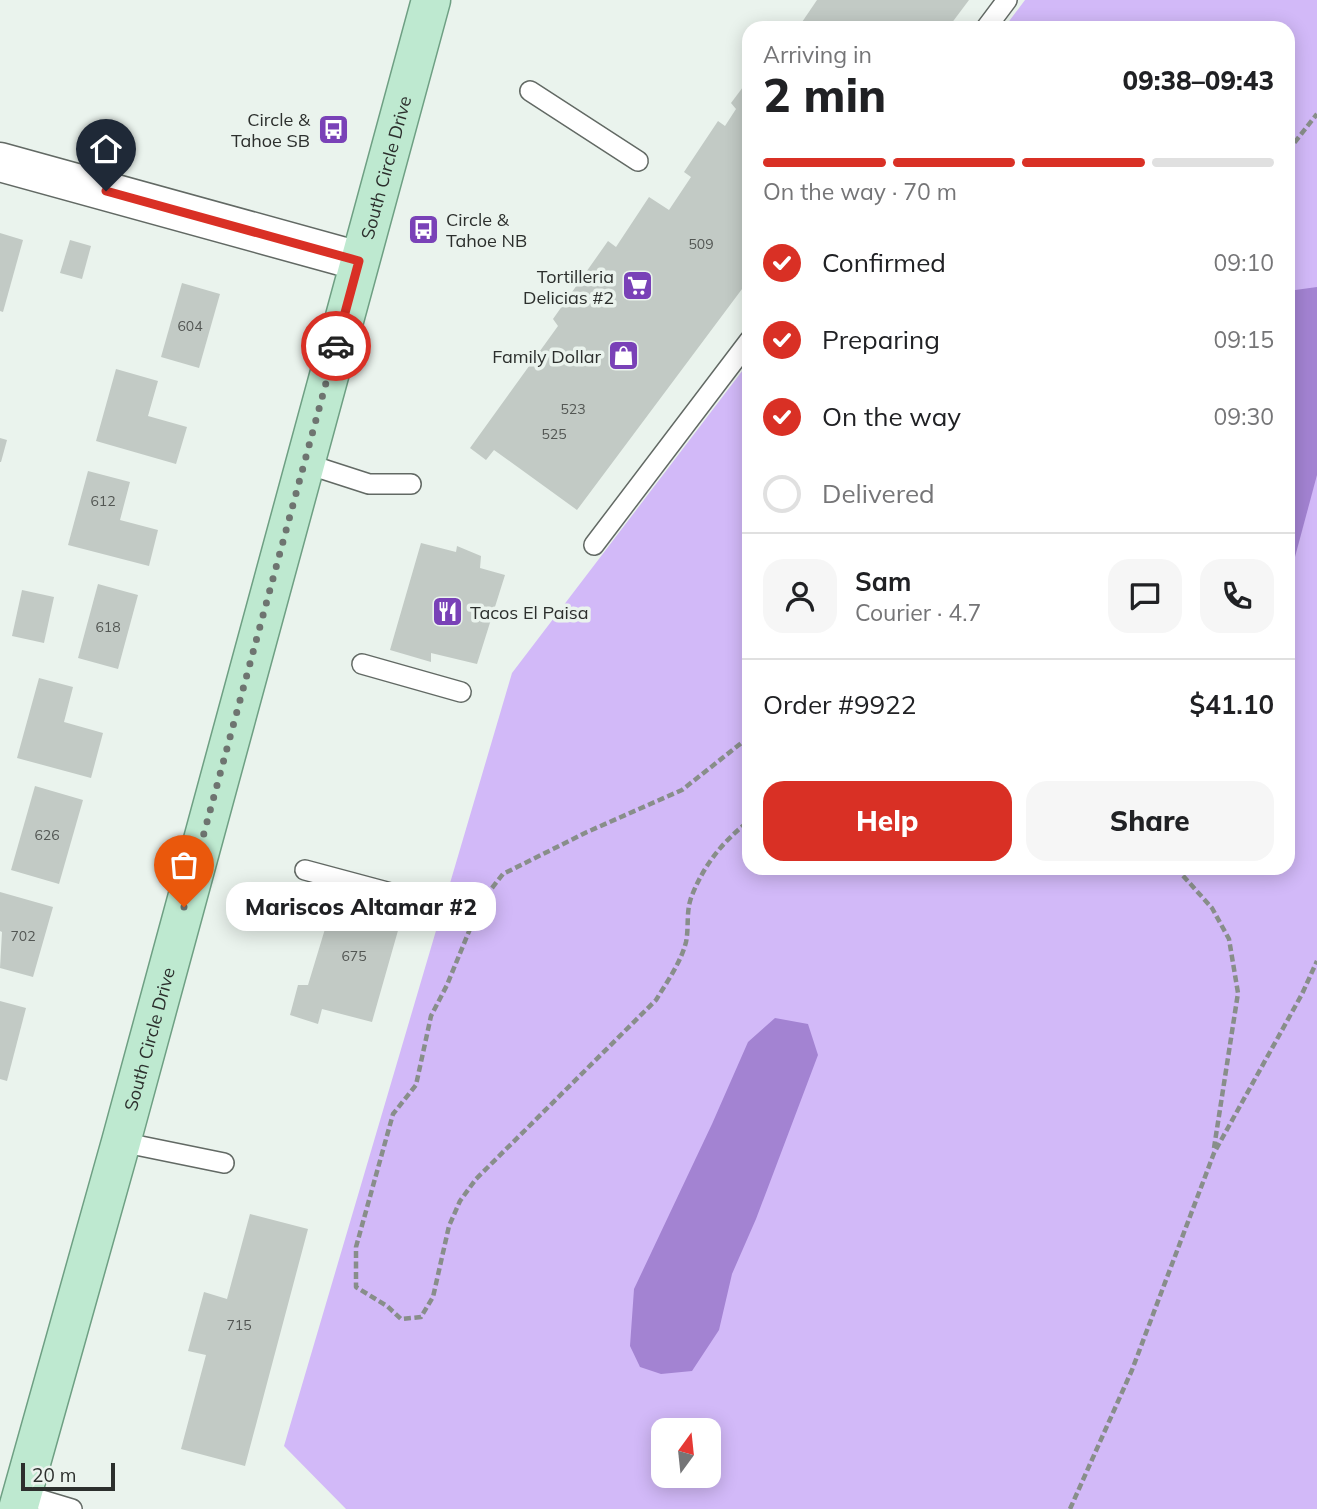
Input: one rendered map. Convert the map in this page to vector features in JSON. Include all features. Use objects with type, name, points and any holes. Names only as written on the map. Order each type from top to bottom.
[{"type":"main road","name":"South Circle Drive","points":[[20,1502],[121,1142],[431,0]]},
{"type":"street","points":[[0,162],[359,261]]},
{"type":"lane","points":[[990,21],[1007,0]]},
{"type":"lane","points":[[530,91],[638,161]]},
{"type":"lane","points":[[594,545],[742,350]]},
{"type":"lane","points":[[304,463],[369,484],[411,484]]},
{"type":"lane","points":[[362,664],[460,692]]},
{"type":"lane","points":[[305,870],[402,896]]},
{"type":"lane","points":[[121,1142],[224,1163]]},
{"type":"lane","points":[[20,1502],[72,1509]]},
{"type":"path","points":[[1295,142],[1317,114]]},
{"type":"path","points":[[742,743],[682,790],[587,832],[503,874],[481,902],[447,985],[431,1016],[416,1085],[393,1114],[356,1247],[356,1287],[387,1306],[401,1319],[421,1317],[433,1297],[449,1226],[460,1201],[476,1179],[656,1000],[671,977],[686,943],[690,901],[707,863],[742,826]]},
{"type":"path","points":[[1182,875],[1212,908],[1229,939],[1238,993],[1214,1153]]},
{"type":"path","points":[[1070,1509],[1132,1370],[1214,1153],[1302,994],[1317,961]]},
{"type":"shaded area","points":[[1025,0],[1317,0],[1317,1509],[346,1509],[284,1446],[512,673],[742,371],[742,875],[1295,875],[1295,21],[1009,21]]},
{"type":"shaded area","points":[[1317,287],[1317,475],[1295,557],[1295,290]]},
{"type":"shaded area","points":[[775,1018],[808,1024],[818,1055],[756,1219],[732,1274],[719,1330],[692,1371],[661,1374],[640,1367],[630,1346],[634,1289],[748,1042]]},
{"type":"building","points":[[817,0],[969,0],[953,21],[803,21]]},
{"type":"building","points":[[742,88],[742,289],[577,510],[494,450],[486,460],[470,448],[558,326],[553,319],[608,241],[616,247],[649,197],[669,210],[691,177],[684,172],[718,121],[725,126],[736,109],[731,103]]},
{"type":"building","points":[[0,233],[23,240],[3,312],[0,311]]},
{"type":"building","points":[[70,240],[91,246],[82,279],[60,273]]},
{"type":"building","points":[[182,283],[220,294],[199,368],[161,357]]},
{"type":"building","points":[[116,369],[158,381],[148,416],[187,427],[176,464],[96,441]]},
{"type":"building","points":[[0,438],[7,440],[1,462],[0,462]]},
{"type":"building","points":[[88,471],[130,482],[120,520],[158,530],[149,566],[68,545]]},
{"type":"building","name":"Tacos El Paisa","points":[[421,543],[456,552],[457,546],[481,556],[480,568],[505,575],[477,664],[431,653],[431,662],[390,650]]},
{"type":"building","points":[[98,584],[138,595],[118,669],[78,658]]},
{"type":"building","points":[[22,590],[54,597],[44,643],[12,636]]},
{"type":"building","points":[[39,678],[73,687],[64,722],[103,733],[91,778],[17,758]]},
{"type":"building","points":[[35,786],[83,800],[59,884],[11,870]]},
{"type":"building","points":[[0,892],[53,907],[33,977],[0,968]]},
{"type":"building","points":[[325,893],[349,902],[347,912],[399,927],[372,1022],[322,1009],[318,1024],[290,1015],[298,985],[308,985],[328,919],[318,918]]},
{"type":"building","points":[[0,1001],[26,1008],[7,1081],[0,1079]]},
{"type":"building","points":[[250,1214],[308,1229],[245,1466],[181,1449],[206,1355],[188,1351],[204,1292],[227,1299]]},
{"type":"way so far","points":[[184,907],[336,346]]},
{"type":"place","name":"Circle & Tahoe SB","points":[[333,129]]},
{"type":"place","name":"Circle & Tahoe NB","points":[[423,229]]},
{"type":"place","name":"Tortilleria Delicias #2","points":[[637,286]]},
{"type":"place","name":"Family Dollar","points":[[624,356]]},
{"type":"place","name":"Tacos El Paisa","points":[[447,612]]},
{"type":"place","name":"Mariscos Altamar #2","points":[[184,907]]},
{"type":"route","points":[[106,191],[359,261],[336,346]]}]
